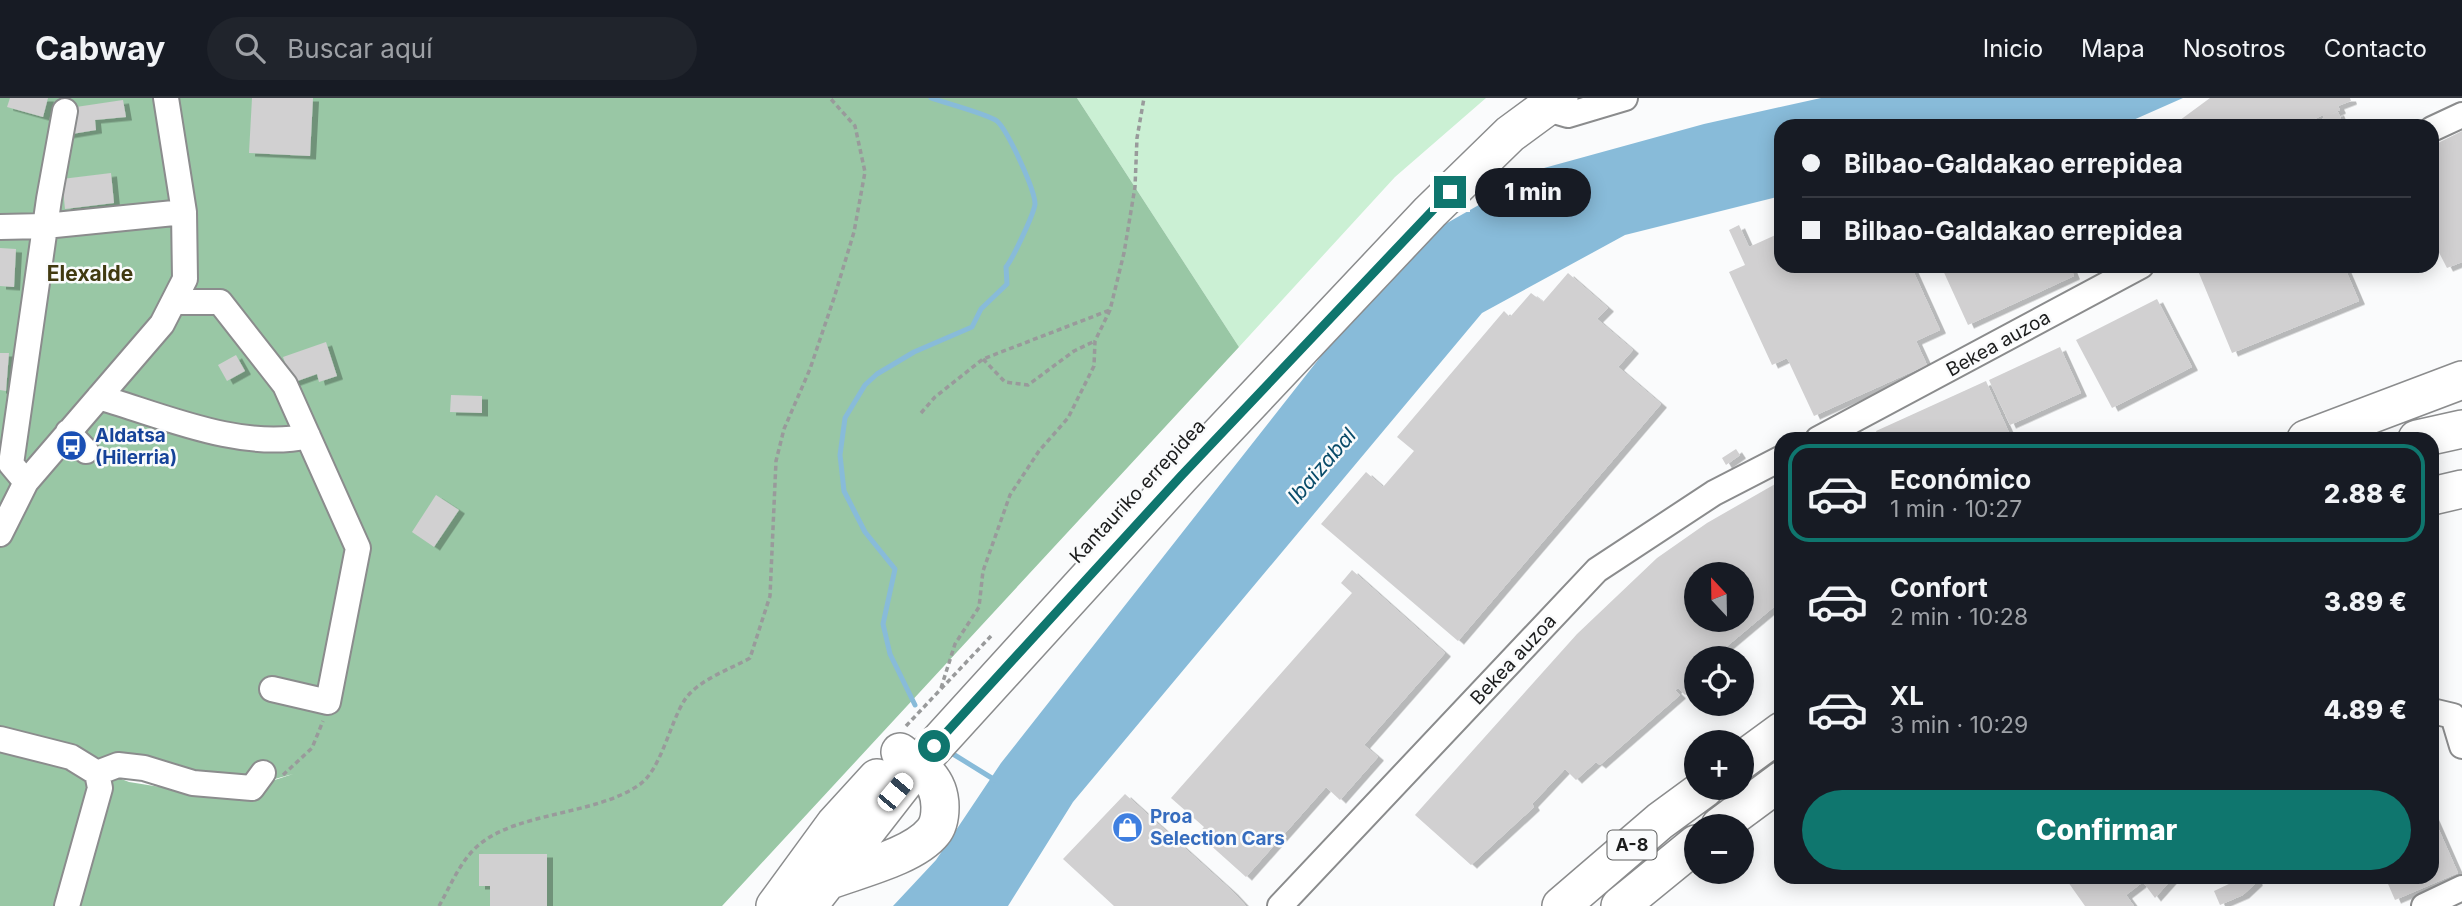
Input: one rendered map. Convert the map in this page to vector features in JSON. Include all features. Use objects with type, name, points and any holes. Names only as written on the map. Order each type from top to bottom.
[{"type":"highway","points":[[775,906],[810,887],[835,824],[909,759],[1430,212],[1542,101]]},
{"type":"highway","points":[[2325,432],[2462,380]]},
{"type":"highway","points":[[2439,434],[2462,429]]},
{"type":"highway","points":[[2439,471],[2462,466]]},
{"type":"highway","points":[[2439,494],[2462,489]]},
{"type":"highway","points":[[1754,751],[1774,737]]},
{"type":"highway","points":[[762,906],[897,855],[922,843],[935,831],[940,817],[940,799],[936,786],[909,759]]},
{"type":"highway","points":[[1736,814],[1774,786]]},
{"type":"highway","name":"A-8","points":[[1561,906],[1660,821],[1689,800]]},
{"type":"highway","name":"A-8","points":[[1620,906],[1684,854]]},
{"type":"street","points":[[0,534],[26,482],[162,324],[184,279],[184,212],[166,98]]},
{"type":"street","points":[[1542,101],[1568,115],[1625,98]]},
{"type":"street","points":[[26,482],[11,464],[45,226],[65,111]]},
{"type":"street","points":[[2439,126],[2462,115]]},
{"type":"street","points":[[0,227],[45,226],[184,212]]},
{"type":"street","name":"Bekea auzoa","points":[[1831,432],[2128,273]]},
{"type":"street","points":[[174,302],[220,302],[285,385],[358,548],[328,702],[272,689]]},
{"type":"street","points":[[99,397],[241,439],[289,440],[308,436]]},
{"type":"street","points":[[68,432],[86,451]]},
{"type":"street","name":"Bekea auzoa","points":[[1280,906],[1597,570],[1714,493],[1774,462]]},
{"type":"street","points":[[2439,713],[2453,716],[2462,746]]},
{"type":"street","points":[[0,739],[71,757],[97,773],[100,788],[67,906]]},
{"type":"street","points":[[97,773],[118,765],[144,768],[193,783],[258,781]]},
{"type":"street","points":[[2424,906],[2462,888]]},
{"type":"path","points":[[439,906],[461,866],[480,844],[506,830],[617,799],[643,783],[684,701],[696,686],[750,657],[770,596],[776,461],[784,429],[810,369],[834,298],[854,232],[865,172],[855,126],[830,98]]},
{"type":"path","points":[[941,688],[955,644],[979,607],[983,571],[1010,495],[1039,451],[1068,418],[1094,366],[1095,341],[1110,310],[1135,187],[1137,138],[1143,98]]},
{"type":"path","points":[[921,413],[934,397],[982,359],[1110,310]]},
{"type":"path","points":[[982,359],[1005,382],[1028,385],[1074,351],[1095,341]]},
{"type":"path","points":[[258,781],[273,782],[291,770],[312,748],[321,730],[328,702]]},
{"type":"green space","points":[[0,98],[1077,98],[1239,347],[722,906],[0,906],[0,749],[81,763],[129,782],[223,797],[293,774],[239,789],[0,747]]},
{"type":"green space","points":[[1077,98],[1486,98],[1395,177],[1239,347]]},
{"type":"water","name":"Ibaizabal","points":[[1821,98],[2183,98],[2136,119],[1774,119],[1774,198],[1625,235],[1482,313],[1073,802],[1008,906],[893,906],[936,860],[1001,763],[1384,276],[1440,227],[1544,168],[1704,124]]},
{"type":"building","points":[[10,98],[48,98],[43,117],[7,107]]},
{"type":"building","points":[[252,98],[313,98],[310,156],[249,153]]},
{"type":"building","points":[[2210,98],[2350,98],[2351,101],[2338,106],[2340,110],[2330,115],[2338,112],[2341,119],[2322,119],[2323,115],[2315,119],[2182,119]]},
{"type":"building","points":[[123,100],[126,117],[95,120],[96,130],[66,135],[76,107]]},
{"type":"building","points":[[2462,131],[2462,262],[2447,268],[2439,253],[2439,142]]},
{"type":"building","points":[[111,173],[114,203],[65,209],[62,179]]},
{"type":"building","points":[[1739,225],[1749,247],[1774,236],[1774,273],[1914,273],[1940,330],[1916,341],[1927,365],[1814,416],[1787,358],[1772,365],[1729,272],[1745,265],[1729,230]]},
{"type":"building","points":[[0,248],[16,249],[14,287],[0,286]]},
{"type":"building","points":[[1568,273],[1608,308],[1597,319],[1633,350],[1618,367],[1661,404],[1458,641],[1321,524],[1366,472],[1383,487],[1414,451],[1397,437],[1504,311],[1510,317],[1531,293],[1543,302]]},
{"type":"building","points":[[1944,273],[2073,273],[2074,276],[1968,325]]},
{"type":"building","points":[[2199,273],[2347,273],[2359,301],[2232,353]]},
{"type":"building","points":[[2157,299],[2192,367],[2112,408],[2076,340]]},
{"type":"building","points":[[326,342],[337,376],[319,382],[317,374],[292,383],[283,357]]},
{"type":"building","points":[[2060,347],[2081,393],[2010,425],[1989,380]]},
{"type":"building","points":[[0,353],[9,353],[6,391],[0,390]]},
{"type":"building","points":[[236,355],[245,371],[227,381],[218,365]]},
{"type":"building","points":[[1986,381],[2009,432],[1876,432]]},
{"type":"building","points":[[451,395],[482,396],[482,413],[450,412]]},
{"type":"building","points":[[1736,449],[1740,455],[1726,465],[1722,458]]},
{"type":"building","points":[[1774,485],[1774,607],[1754,624],[1754,562],[1684,562],[1684,632],[1744,632],[1727,646],[1684,646],[1684,694],[1678,688],[1675,690],[1680,695],[1600,765],[1596,762],[1576,780],[1565,769],[1532,804],[1534,807],[1471,865],[1415,815],[1577,634],[1657,558],[1707,523]]},
{"type":"building","points":[[436,495],[459,510],[434,547],[412,532]]},
{"type":"building","points":[[1352,570],[1445,653],[1364,745],[1378,757],[1340,800],[1326,787],[1246,877],[1198,834],[1204,827],[1171,798],[1352,593],[1341,583]]},
{"type":"building","name":"Proa Selection Cars","points":[[1125,794],[1246,906],[1114,906],[1063,859]]},
{"type":"building","points":[[2439,830],[2458,873],[2439,881]]},
{"type":"building","points":[[479,854],[547,854],[547,906],[490,906],[490,886],[479,886]]},
{"type":"building","points":[[2069,884],[2140,884],[2126,895],[2134,906],[2085,906]]},
{"type":"building","points":[[2144,884],[2167,884],[2155,898]]},
{"type":"building","points":[[2229,884],[2255,884],[2243,895],[2220,905],[2214,891]]},
{"type":"building","points":[[2388,884],[2432,884],[2395,900]]},
{"type":"waterway","points":[[915,705],[890,654],[883,624],[895,569],[865,532],[844,491],[840,455],[845,418],[865,385],[877,374],[914,352],[972,327],[981,309],[1007,284],[1006,267],[1035,204],[1020,161],[997,121],[931,98]]},
{"type":"waterway","points":[[953,754],[995,780]]},
{"type":"place","name":"Aldatsa (Hilerria)","points":[[72,446]]},
{"type":"place","name":"Proa Selection Cars","points":[[1127,827]]},
{"type":"district","name":"Elexalde","points":[[90,274]]},
{"type":"route","points":[[934,746],[1181,476],[1450,192]]}]
